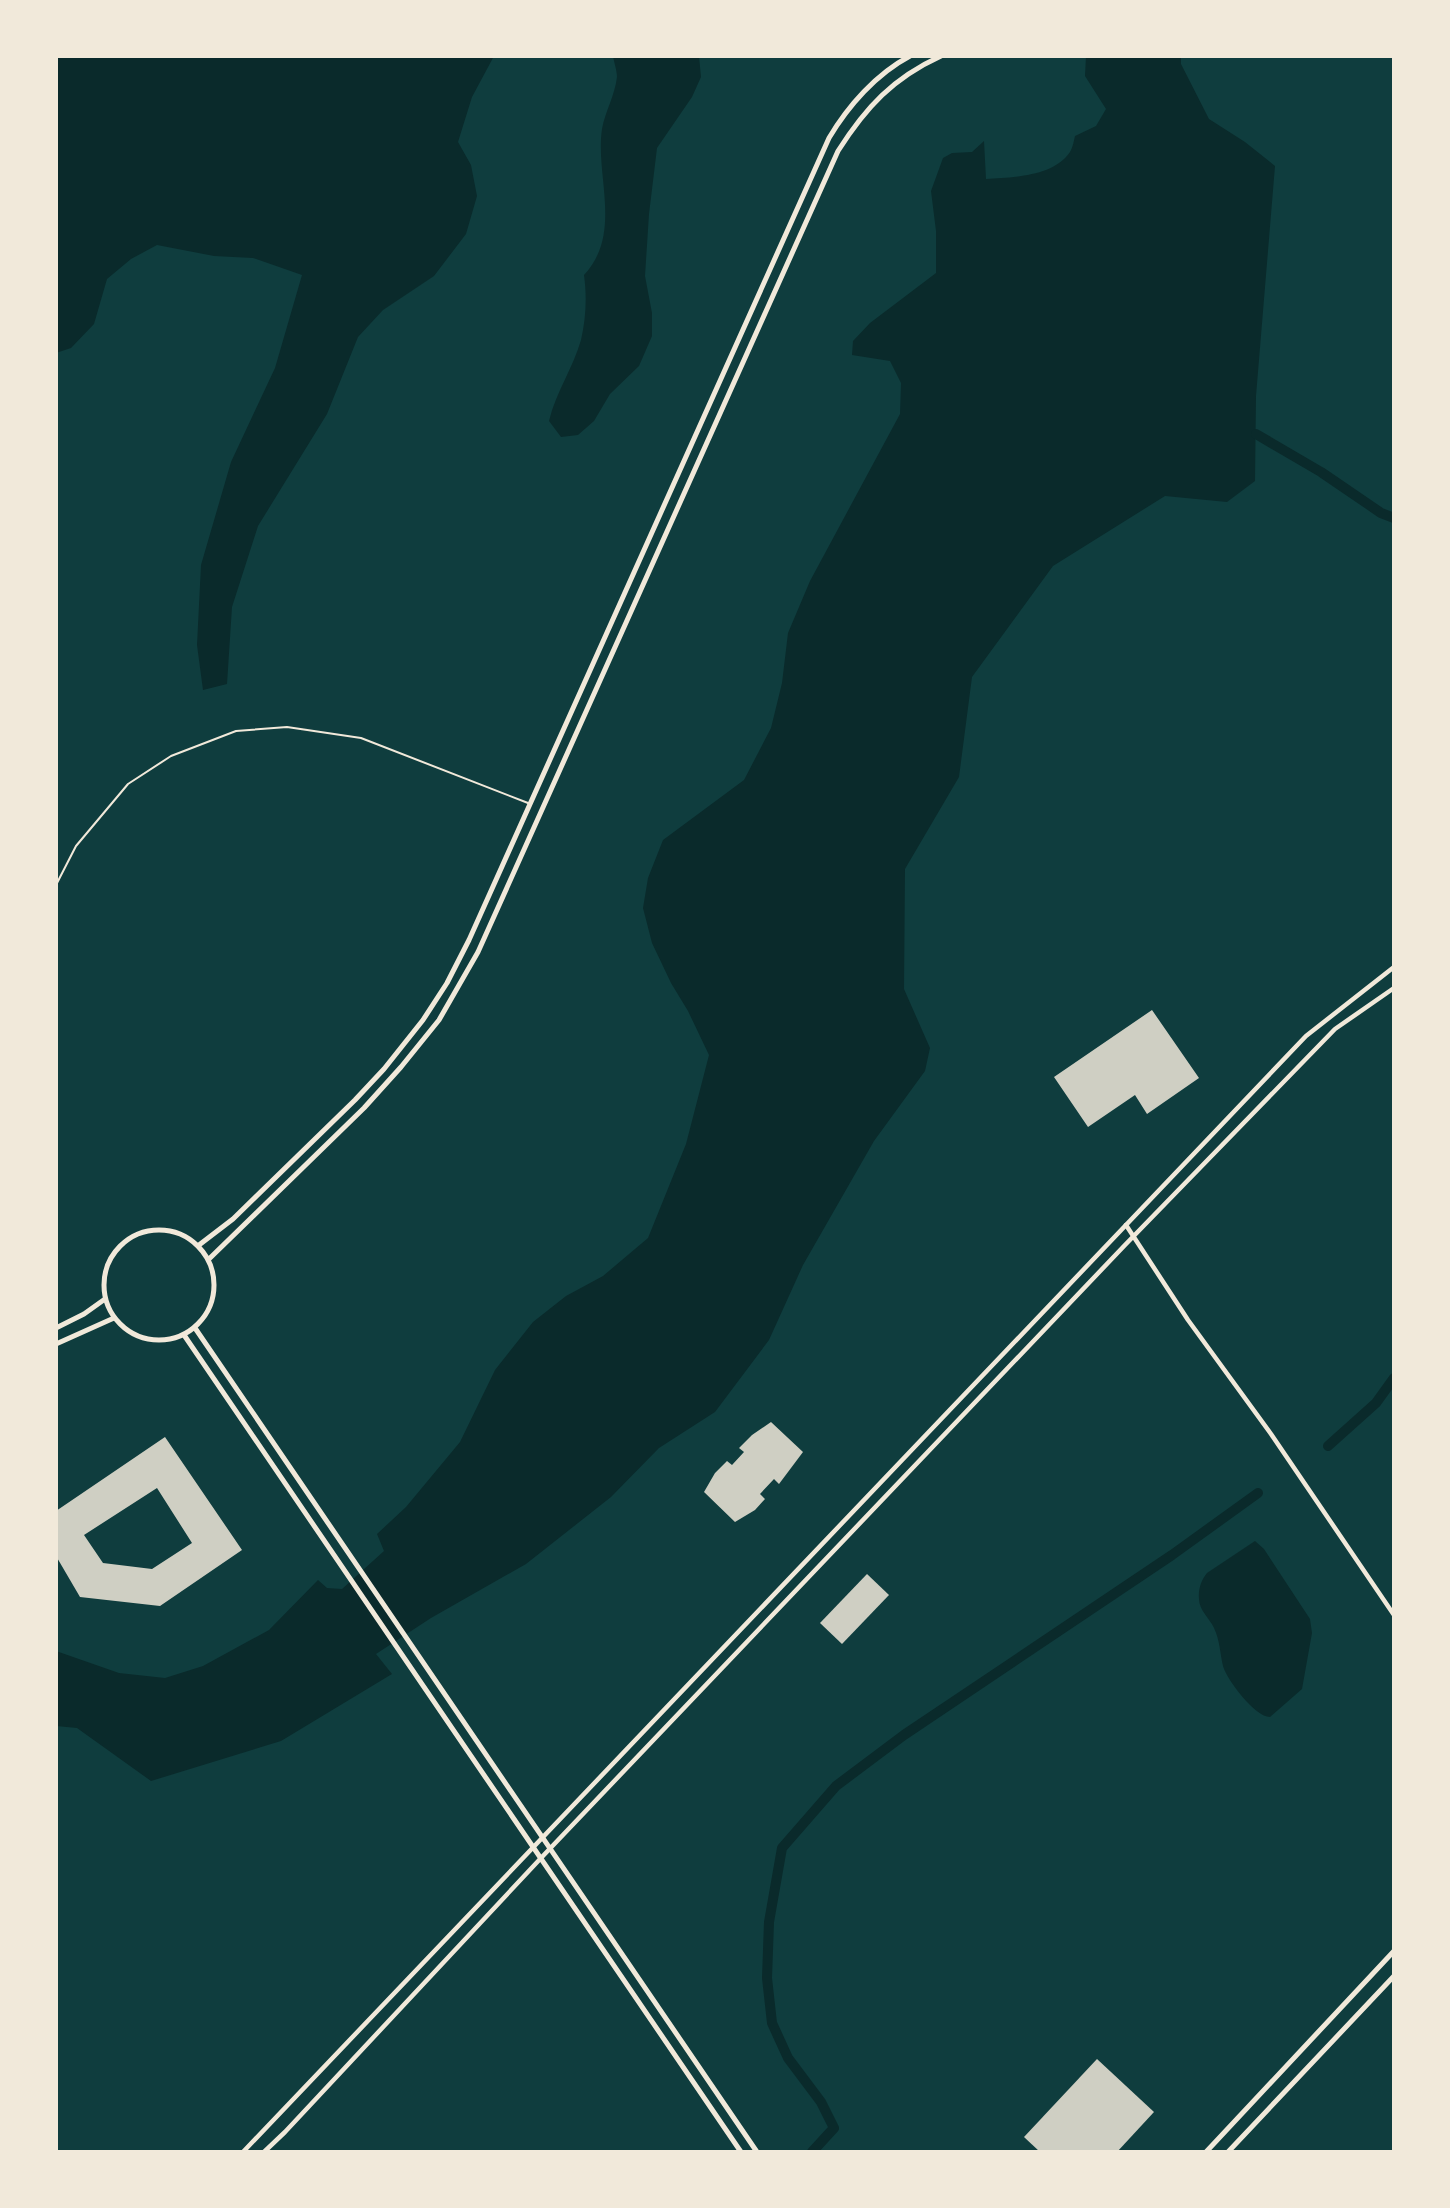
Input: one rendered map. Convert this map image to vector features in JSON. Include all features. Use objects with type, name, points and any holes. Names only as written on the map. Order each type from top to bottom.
[{"type":"street","points":[[199,1245],[233,1219],[355,1100],[423,1020],[447,983],[829,138],[857,100],[884,73],[909,56]]},
{"type":"street","points":[[209,1259],[337,1135],[401,1067],[439,1020],[478,952],[838,151],[859,119],[877,99],[908,74],[941,56]]},
{"type":"street","points":[[529,804],[543,808]]},
{"type":"street","points":[[490,892],[503,897]]},
{"type":"street","points":[[243,2152],[1306,1036],[1394,967]]},
{"type":"street","points":[[264,2152],[1134,1236],[1335,1029],[1394,988]]},
{"type":"street","points":[[1126,1225],[1188,1320],[1271,1434],[1394,1615]]},
{"type":"street","points":[[166,1229],[185,1235],[199,1245],[209,1259],[215,1276],[214,1294],[209,1310],[195,1328],[184,1335],[167,1340],[149,1339],[132,1334],[114,1318],[105,1299],[103,1287],[106,1268],[115,1251],[129,1238],[147,1230],[166,1229]]},
{"type":"street","points":[[56,1328],[84,1314],[105,1299]]},
{"type":"street","points":[[56,1344],[114,1318]]},
{"type":"street","points":[[195,1328],[757,2152]]},
{"type":"street","points":[[184,1335],[741,2152]]},
{"type":"street","points":[[1206,2152],[1394,1951]]},
{"type":"street","points":[[1228,2152],[1394,1976]]},
{"type":"lane","points":[[56,886],[76,846],[128,784],[171,756],[236,732],[287,727],[361,738],[529,804]]},
{"type":"water","points":[[56,56],[494,56],[472,97],[458,142],[471,165],[477,196],[466,234],[434,276],[383,310],[358,337],[327,414],[258,526],[232,607],[227,684],[203,690],[197,645],[201,565],[231,462],[275,368],[302,275],[253,258],[214,256],[157,245],[131,259],[107,279],[94,324],[71,348],[56,353]]},
{"type":"water","points":[[613,56],[699,56],[701,77],[692,97],[657,148],[645,276],[652,313],[652,336],[639,366],[610,394],[594,421],[578,435],[561,437],[549,421],[581,340],[586,307],[584,275],[596,259],[605,223],[601,147],[603,123],[617,77]]},
{"type":"water","points":[[1086,56],[1181,56],[1181,64],[1209,119],[1245,142],[1275,166],[1256,396],[1255,481],[1227,502],[1165,496],[1053,566],[972,677],[959,777],[905,869],[904,989],[930,1048],[925,1071],[874,1141],[803,1265],[769,1340],[715,1412],[659,1448],[611,1497],[526,1564],[431,1618],[376,1654],[392,1674],[281,1741],[151,1781],[77,1728],[56,1726],[56,1651],[119,1673],[165,1678],[203,1666],[269,1630],[318,1580],[327,1588],[342,1589],[384,1551],[377,1534],[406,1507],[460,1442],[495,1370],[533,1322],[566,1296],[603,1276],[648,1238],[686,1144],[709,1055],[652,943],[643,908],[648,878],[663,840],[744,780],[771,728],[782,683],[788,633],[810,581],[900,414],[901,383],[890,361],[852,355],[853,341],[870,323],[936,273],[936,231],[931,191],[943,158],[952,153],[972,152],[984,141],[986,179],[1032,174],[1063,160],[1071,150],[1075,136],[1096,126],[1106,109],[1085,76]]},
{"type":"water","points":[[1255,1541],[1264,1549],[1310,1619],[1312,1633],[1302,1689],[1270,1717],[1250,1705],[1230,1680],[1223,1666],[1216,1633],[1199,1599],[1200,1585],[1207,1573]]},
{"type":"building","points":[[1152,1010],[1199,1078],[1147,1114],[1135,1095],[1088,1127],[1054,1077]]},
{"type":"building","points":[[771,1422],[803,1452],[779,1484],[774,1479],[760,1494],[765,1499],[755,1510],[735,1522],[704,1492],[715,1473],[727,1461],[732,1465],[744,1452],[739,1448]]},
{"type":"building","points":[[165,1437],[242,1550],[160,1606],[80,1597],[56,1556],[56,1511]],"holes":[[[157,1488],[192,1543],[152,1569],[103,1563],[84,1535]]]},
{"type":"building","points":[[867,1574],[889,1595],[842,1644],[820,1623]]},
{"type":"building","points":[[1097,2059],[1154,2112],[1117,2152],[1040,2152],[1024,2137]]},
{"type":"waterway","points":[[1256,434],[1321,472],[1381,513],[1394,518]]},
{"type":"waterway","points":[[1328,1446],[1376,1403],[1394,1378]]},
{"type":"waterway","points":[[812,2152],[834,2128],[821,2102],[788,2058],[772,2023],[767,1978],[769,1922],[782,1848],[836,1786],[904,1735],[1172,1555],[1258,1493]]}]
